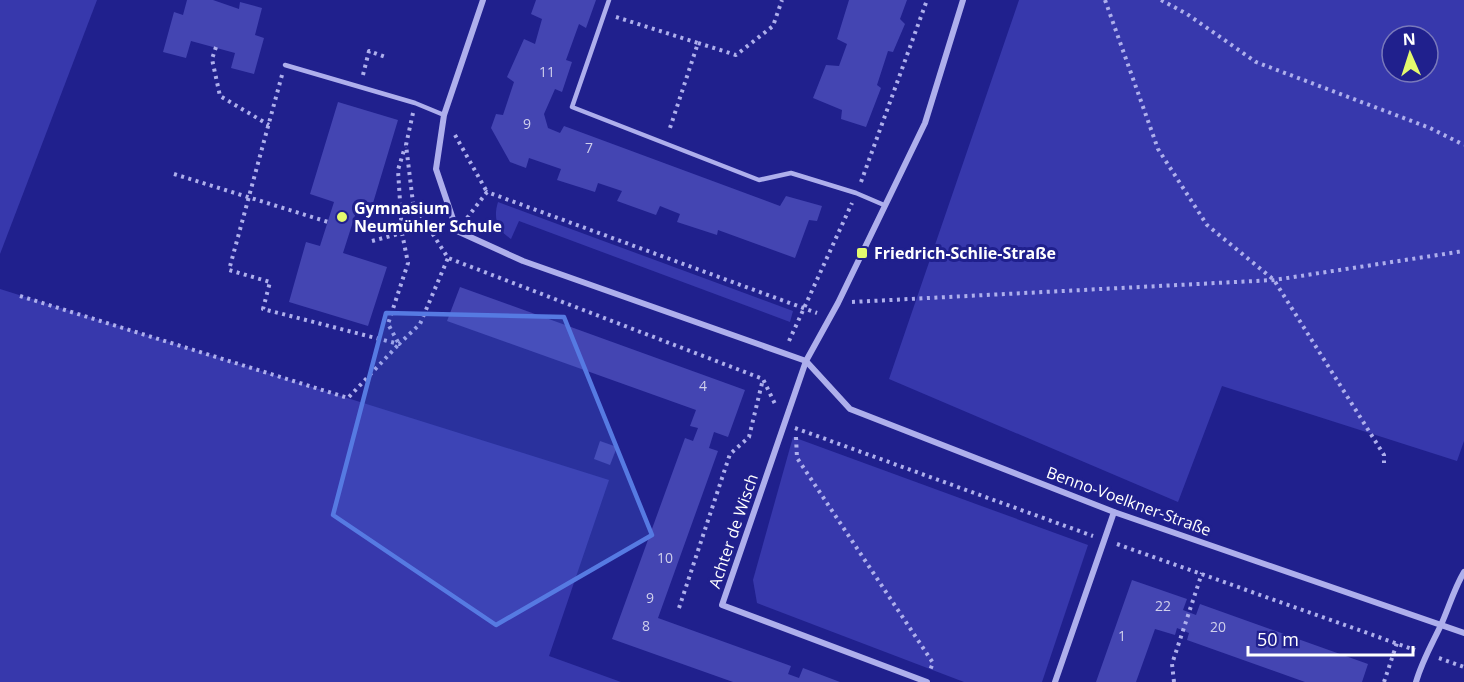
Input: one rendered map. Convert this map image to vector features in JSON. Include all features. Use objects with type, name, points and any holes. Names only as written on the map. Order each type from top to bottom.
[{"type":"street","points":[[483,0],[444,115],[436,169],[457,231],[523,261],[806,361],[838,303],[925,123],[963,0]]},
{"type":"street","name":"Benno-Voelkner-Straße","points":[[806,361],[850,409],[1114,512],[1464,633]]},
{"type":"street","name":"Achter de Wisch","points":[[806,361],[722,604],[927,682]]},
{"type":"street","points":[[1056,682],[1114,512]]},
{"type":"street","points":[[1416,682],[1425,653],[1440,626],[1456,585],[1464,572]]},
{"type":"lane","points":[[609,0],[572,107],[759,180],[790,173],[856,193],[884,205]]},
{"type":"lane","points":[[285,65],[444,115]]},
{"type":"path","points":[[604,13],[736,55],[773,26],[782,0]]},
{"type":"path","points":[[1104,0],[1158,149],[1207,225],[1274,280],[1384,455],[1384,463]]},
{"type":"path","points":[[1161,0],[1187,14],[1256,62],[1430,128],[1464,145]]},
{"type":"path","points":[[665,144],[698,43]]},
{"type":"path","points":[[216,47],[212,58],[220,96],[268,125]]},
{"type":"path","points":[[360,88],[369,51],[388,58]]},
{"type":"path","points":[[285,65],[229,270],[270,282],[263,309],[399,344]]},
{"type":"path","points":[[444,115],[487,192],[829,318]]},
{"type":"path","points":[[399,344],[388,324],[408,263],[402,233],[398,170],[406,145]]},
{"type":"path","points":[[174,174],[328,222]]},
{"type":"path","points":[[457,231],[487,192]]},
{"type":"path","points":[[372,241],[402,233]]},
{"type":"path","points":[[838,303],[1274,280],[1464,252]]},
{"type":"path","points":[[20,296],[348,398],[420,324],[448,258]]},
{"type":"path","points":[[679,608],[730,454],[749,437],[763,379]]},
{"type":"path","points":[[795,428],[797,458],[933,663],[927,682]]},
{"type":"path","points":[[1174,682],[1172,664],[1202,573]]},
{"type":"path","points":[[1384,682],[1397,643]]},
{"type":"highlighted area","points":[[386,313],[564,317],[652,535],[496,625],[333,515]]},
{"type":"shaded area","points":[[0,0],[97,0],[0,254]]},
{"type":"shaded area","points":[[1019,0],[1464,0],[1464,441],[1457,461],[1222,386],[1178,502],[889,379]]},
{"type":"shaded area","points":[[498,202],[793,311],[790,322],[519,221],[511,239],[502,232],[497,223]]},
{"type":"shaded area","points":[[0,289],[609,480],[549,656],[621,682],[0,682]]},
{"type":"shaded area","points":[[793,437],[1088,545],[1042,682],[964,682],[757,603],[753,580]]},
{"type":"building","points":[[187,0],[213,0],[239,9],[240,2],[262,8],[255,35],[264,38],[254,74],[231,68],[235,53],[191,41],[186,58],[163,52],[174,12],[183,15]]},
{"type":"building","points":[[536,0],[596,0],[586,28],[579,24],[566,60],[572,62],[562,92],[555,89],[544,114],[548,128],[560,133],[564,126],[780,206],[786,196],[822,206],[817,221],[809,220],[795,258],[718,230],[717,235],[677,222],[680,214],[660,206],[656,215],[617,201],[622,191],[598,183],[595,192],[557,180],[561,169],[529,158],[526,168],[510,162],[491,128],[496,114],[503,115],[514,82],[507,77],[524,39],[535,44],[542,19],[531,14]]},
{"type":"building","points":[[849,0],[907,0],[900,19],[905,24],[893,52],[888,51],[877,85],[881,88],[866,127],[841,119],[842,110],[813,98],[826,65],[839,66],[847,44],[837,39]]},
{"type":"building","name":"Gymnasium Neumühler Schule","points":[[338,102],[398,120],[370,213],[357,209],[343,253],[387,267],[368,326],[289,302],[306,242],[320,246],[334,202],[310,194]]},
{"type":"building","points":[[460,287],[745,390],[728,437],[714,432],[709,448],[718,451],[658,618],[791,666],[788,674],[799,678],[803,668],[840,682],[733,682],[612,639],[685,438],[693,441],[698,428],[690,426],[696,410],[447,321]]},
{"type":"building","points":[[600,441],[617,447],[610,465],[594,459]]},
{"type":"building","points":[[1132,580],[1187,599],[1183,610],[1196,615],[1200,604],[1368,664],[1362,682],[1305,682],[1187,640],[1189,633],[1177,628],[1175,635],[1155,629],[1136,682],[1096,682]]},
{"type":"place","name":"Gymnasium Neumühler Schule","points":[[342,217]]},
{"type":"place","name":"Friedrich-Schlie-Straße","points":[[862,253]]}]
